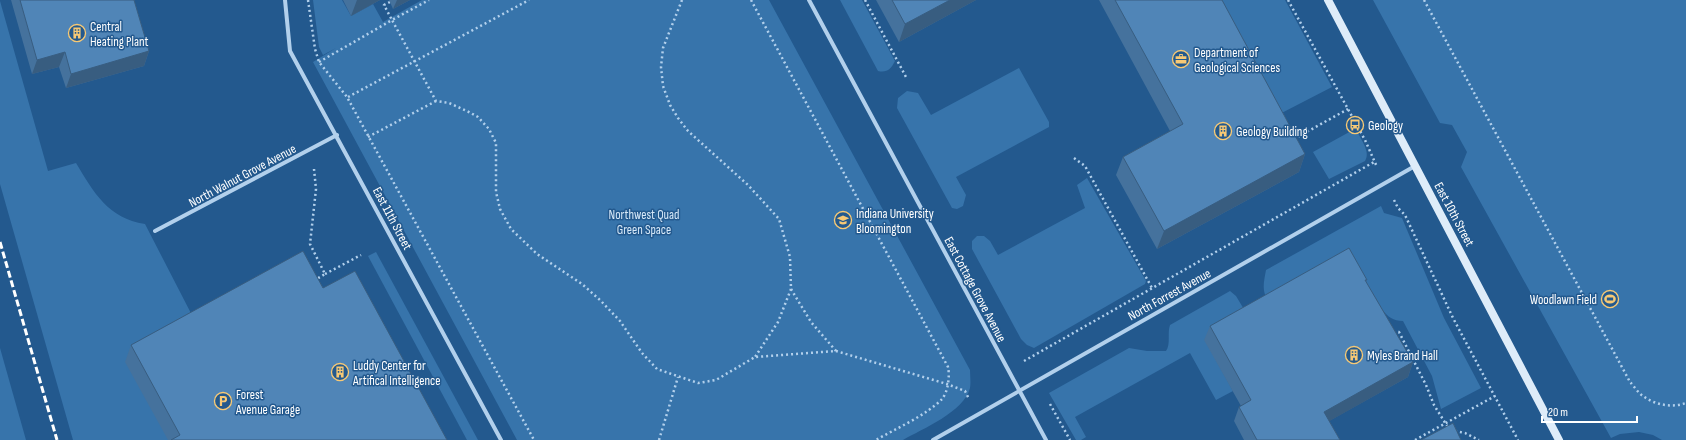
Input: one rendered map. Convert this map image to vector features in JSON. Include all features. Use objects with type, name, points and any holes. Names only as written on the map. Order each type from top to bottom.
[{"type":"street","name":"East 11th Street","points":[[284,0],[290,51],[337,135],[501,440]]},
{"type":"street","name":"East Cottage Grove Avenue","points":[[809,0],[1046,440]]},
{"type":"street","name":"East 10th Street","points":[[1328,0],[1559,440]]},
{"type":"street","name":"North Walnut Grove Avenue","points":[[155,231],[337,135]]},
{"type":"street","name":"North Forrest Avenue","points":[[933,440],[1416,166]]},
{"type":"path","points":[[308,0],[315,49],[319,62],[347,97],[534,440]]},
{"type":"path","points":[[319,62],[429,0]]},
{"type":"path","points":[[347,97],[528,0]]},
{"type":"path","points":[[368,136],[436,102],[449,103],[467,110],[478,117],[489,129],[496,143],[496,192],[500,210],[511,229],[537,254],[582,284],[600,300],[620,322],[642,353],[657,369],[698,383],[716,380],[755,357],[778,322],[791,289],[790,257],[779,219],[748,185],[688,131],[670,105],[663,86],[661,67],[663,48],[682,0]]},
{"type":"path","points":[[750,0],[948,367],[950,374],[943,398],[933,408],[876,440]]},
{"type":"path","points":[[865,0],[906,77]]},
{"type":"path","points":[[1288,0],[1365,140],[1374,162],[1398,208],[1405,215],[1453,318],[1518,440]]},
{"type":"path","points":[[1424,0],[1630,382],[1642,396],[1660,404],[1679,406],[1686,404]]},
{"type":"path","points":[[390,2],[384,5],[436,102]]},
{"type":"path","points":[[1289,142],[1348,110]]},
{"type":"path","points":[[1074,158],[1085,166],[1152,288]]},
{"type":"path","points":[[1008,370],[1374,162]]},
{"type":"path","points":[[314,168],[316,189],[310,244],[325,274]]},
{"type":"path","points":[[313,282],[361,255]]},
{"type":"path","points":[[791,289],[811,322],[836,351]]},
{"type":"path","points":[[1393,335],[1399,332],[1444,423],[1450,430],[1465,433],[1479,440]]},
{"type":"path","points":[[755,357],[836,351],[947,384],[965,391],[978,415]]},
{"type":"path","points":[[659,440],[678,377]]},
{"type":"path","points":[[1415,440],[1495,396]]},
{"type":"green space","name":"Northwest Quad Green Space","points":[[313,0],[342,0],[351,16],[373,4],[383,22],[422,0],[769,0],[970,370],[970,388],[966,397],[960,405],[941,419],[903,440],[517,440],[313,62],[336,48],[323,55],[319,47]]},
{"type":"green space","points":[[840,0],[862,0],[895,61],[888,70],[878,71]]},
{"type":"green space","points":[[1206,0],[1285,0],[1332,87],[1270,119]]},
{"type":"green space","name":"Woodlawn Field","points":[[1373,0],[1686,0],[1686,440],[1662,440],[1653,435],[1639,432],[1620,434],[1611,438],[1461,167],[1467,152],[1452,125],[1440,123]]},
{"type":"green space","points":[[0,1],[48,171],[76,163],[96,194],[112,210],[132,221],[145,224],[196,323],[168,440],[73,440],[0,184]]},
{"type":"green space","points":[[1019,68],[1049,122],[1049,127],[956,177],[966,195],[963,206],[957,209],[952,208],[897,108],[898,98],[907,91],[918,93],[931,115]]},
{"type":"green space","points":[[1353,130],[1357,131],[1365,146],[1367,157],[1365,161],[1329,179],[1313,152]]},
{"type":"green space","points":[[1087,178],[1146,281],[1145,284],[1034,348],[1027,345],[1021,339],[972,249],[972,241],[977,236],[984,236],[990,241],[998,255],[1085,208],[1077,185]]},
{"type":"green space","points":[[1381,206],[1384,213],[1402,218],[1444,318],[1481,388],[1441,409],[1432,376],[1403,321],[1396,320],[1387,315],[1379,305],[1370,289],[1269,304],[1265,295],[1264,284],[1266,270]]},
{"type":"green space","points":[[376,252],[478,440],[467,440],[368,256]]},
{"type":"green space","points":[[1230,291],[1236,296],[1248,316],[1205,340],[1233,391],[1216,400],[1190,353],[1075,417],[1086,437],[1081,440],[1076,440],[1049,393],[1129,348],[1147,351],[1166,351],[1170,325]]},
{"type":"green space","points":[[0,348],[26,440],[0,440]]},
{"type":"building","name":"Central Heating Plant","points":[[20,0],[134,0],[149,51],[71,74],[65,52],[37,60]]},
{"type":"building","points":[[892,0],[950,0],[905,24]]},
{"type":"building","name":"Geology Building","points":[[1115,0],[1222,0],[1305,154],[1164,231],[1123,157],[1183,124]]},
{"type":"building","name":"Myles Brand Hall","points":[[1349,248],[1367,280],[1365,280],[1413,362],[1324,412],[1340,440],[1257,440],[1239,407],[1251,400],[1210,326]]},
{"type":"building","points":[[303,251],[323,288],[355,271],[447,440],[171,440],[180,435],[131,345]]},
{"type":"building","points":[[1453,423],[1461,440],[1421,440]]},
{"type":"railway","points":[[0,242],[57,440]]},
{"type":"place","name":"Central Heating Plant","points":[[77,33]]},
{"type":"place","name":"Department of Geological Sciences","points":[[1181,59]]},
{"type":"place","name":"Geology","points":[[1355,125]]},
{"type":"place","name":"Geology Building","points":[[1223,131]]},
{"type":"place","name":"Indiana University Bloomington","points":[[843,220]]},
{"type":"place","name":"Woodlawn Field","points":[[1610,299]]},
{"type":"place","name":"Myles Brand Hall","points":[[1354,355]]},
{"type":"place","name":"Luddy Center for Artifical Intelligence","points":[[340,372]]},
{"type":"place","name":"Forest Avenue Garage","points":[[223,401]]}]
